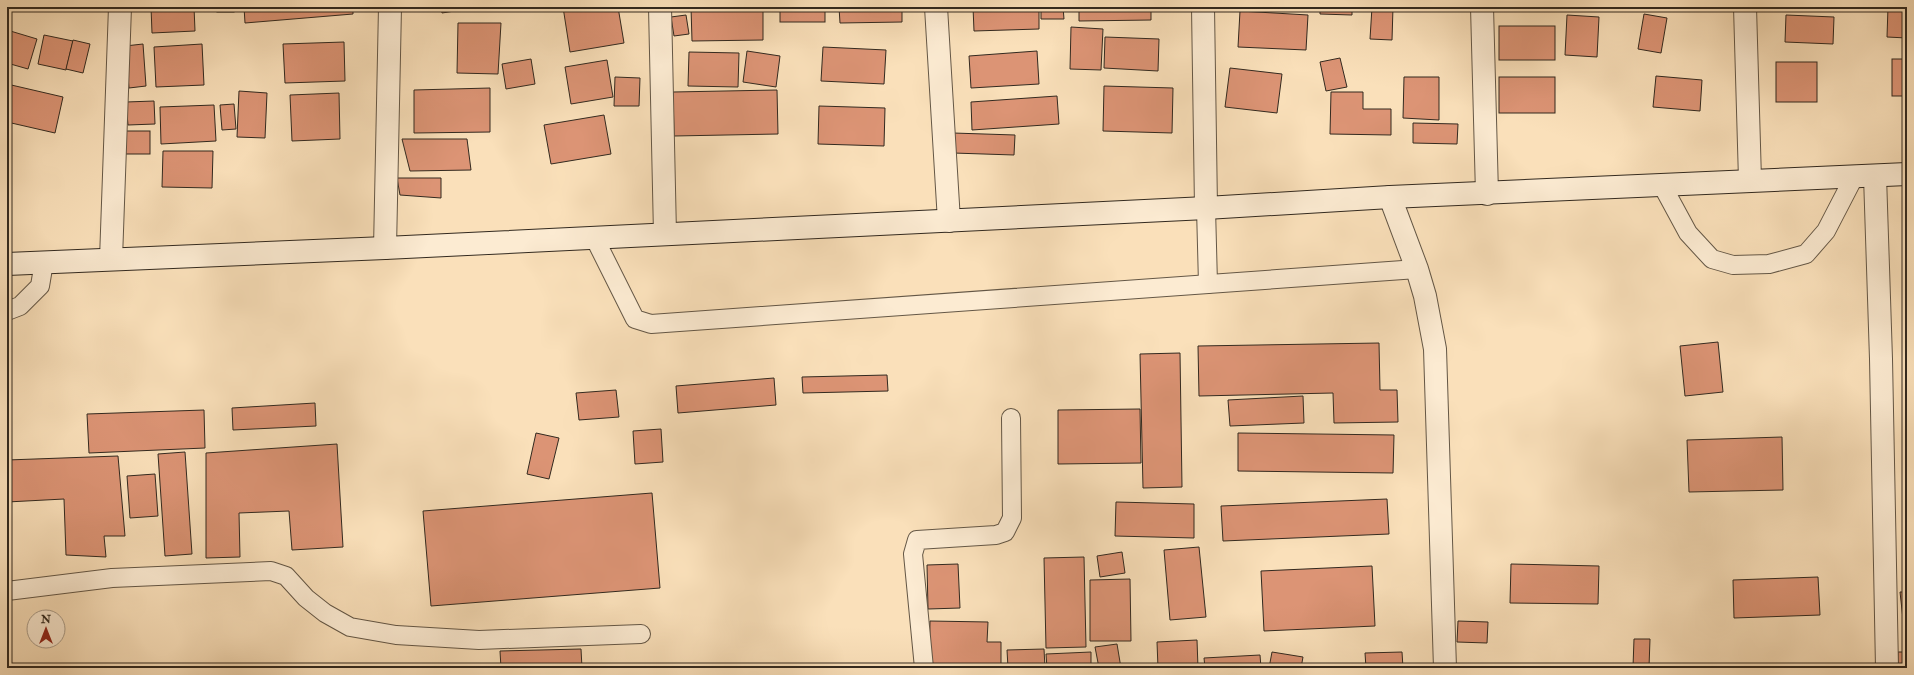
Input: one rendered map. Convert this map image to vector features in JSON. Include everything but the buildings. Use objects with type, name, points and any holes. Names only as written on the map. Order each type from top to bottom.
[{"type":"street","points":[[111,259],[120,7]]},
{"type":"street","points":[[386,248],[390,7]]},
{"type":"street","points":[[660,7],[665,234]]},
{"type":"street","points":[[936,7],[949,220]]},
{"type":"street","points":[[1203,7],[1206,208]]},
{"type":"street","points":[[1482,7],[1487,194]]},
{"type":"street","points":[[1745,7],[1750,180]]},
{"type":"street","points":[[7,264],[386,248],[1206,208],[1390,197],[1487,194],[1750,180],[1907,174]]},
{"type":"street","points":[[1875,176],[1881,359],[1887,668]]},
{"type":"street","points":[[1390,197],[1417,268],[1425,296],[1435,349],[1445,668]]},
{"type":"lane","points":[[1662,185],[1688,233],[1712,259],[1734,266],[1769,264],[1806,254],[1826,231],[1854,177]]},
{"type":"lane","points":[[1206,208],[1208,284]]},
{"type":"lane","points":[[594,237],[635,319],[651,324],[1417,268]]},
{"type":"lane","points":[[7,311],[20,306],[40,286],[44,262]]},
{"type":"lane","points":[[924,668],[913,554],[917,540],[996,535],[1005,532],[1012,518],[1011,418]]},
{"type":"lane","points":[[7,591],[112,578],[271,571],[286,576],[306,598],[325,614],[350,627],[396,635],[479,640],[641,634]]}]
